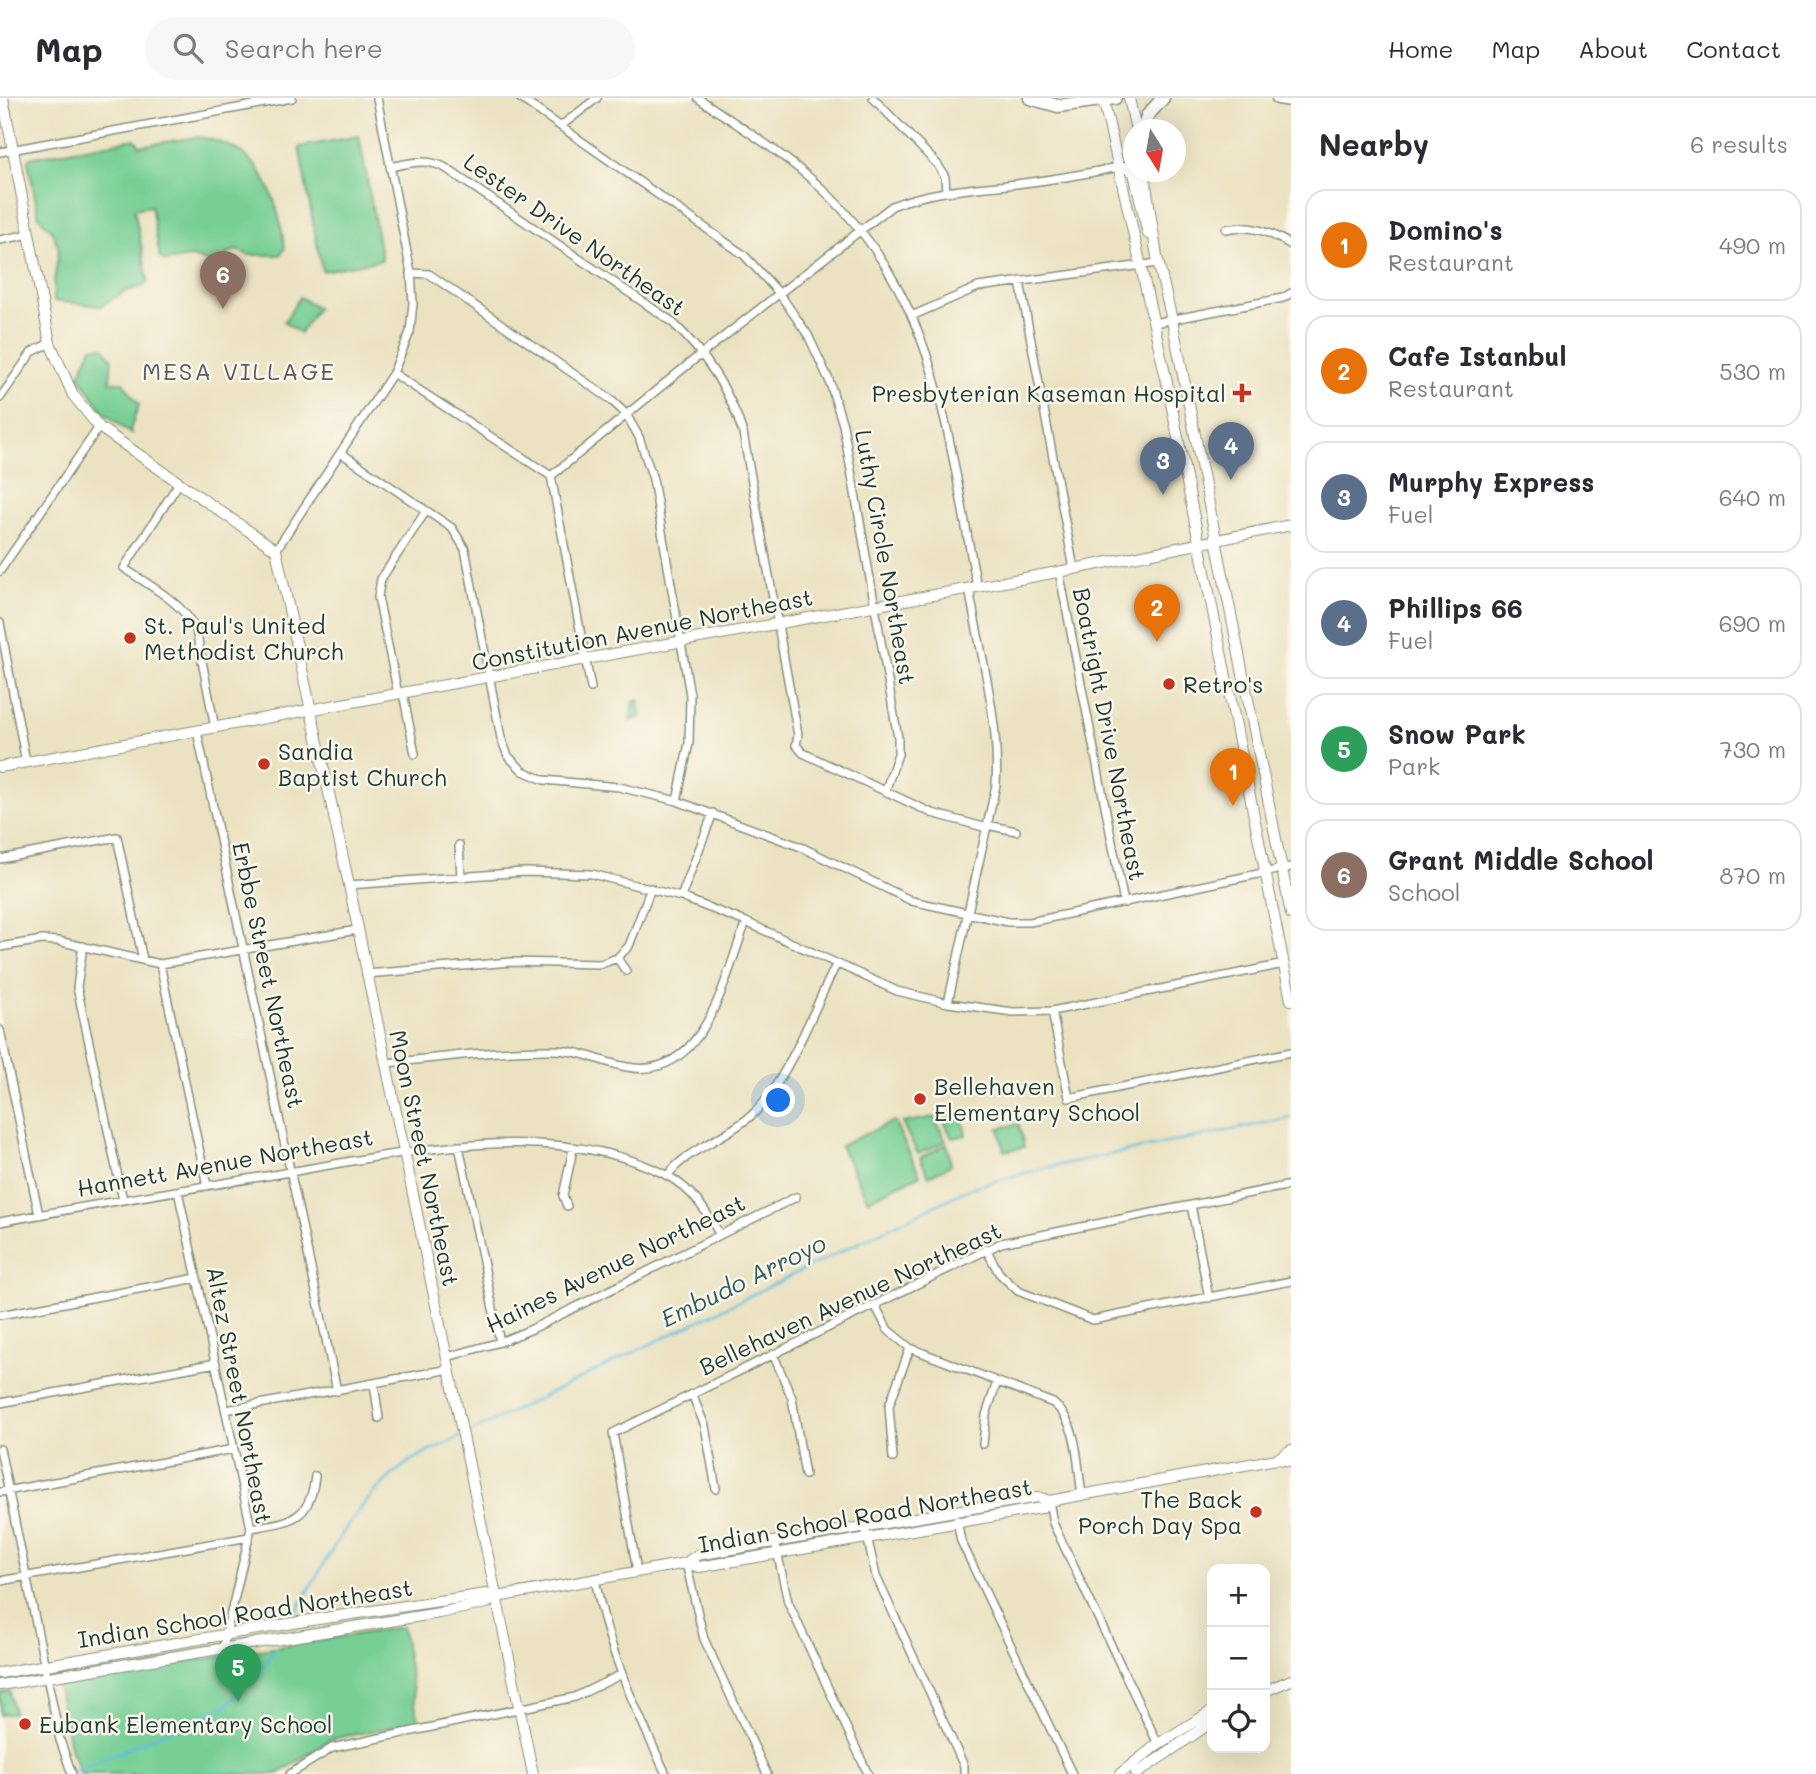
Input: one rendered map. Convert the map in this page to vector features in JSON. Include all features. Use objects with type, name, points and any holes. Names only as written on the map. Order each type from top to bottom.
[{"type":"highway","points":[[1030,98],[1058,106],[1107,99]]},
{"type":"highway","points":[[1146,119],[1163,98]]},
{"type":"highway","points":[[1278,98],[1291,100]]},
{"type":"street","points":[[3,98],[50,343],[73,395],[99,427],[276,550],[393,373],[410,332],[413,303],[411,273],[377,98]]},
{"type":"street","points":[[0,152],[292,98]]},
{"type":"street","name":"Luthy Circle Northeast","points":[[520,98],[744,255],[779,293],[821,359],[837,403],[898,738],[898,754],[886,789]]},
{"type":"street","points":[[561,126],[597,98]]},
{"type":"street","points":[[698,98],[812,180],[859,229],[914,315],[939,387],[996,729],[996,785],[948,1003]]},
{"type":"street","points":[[873,98],[938,165],[945,177],[946,192]]},
{"type":"street","points":[[881,105],[887,98]]},
{"type":"street","points":[[1129,98],[1134,119]]},
{"type":"street","points":[[1107,99],[1140,267],[1201,544],[1291,1000]]},
{"type":"street","name":"Lester Drive Northeast","points":[[390,167],[418,161],[433,161],[444,166],[671,321],[702,353],[730,398],[743,433],[779,623],[798,736],[796,745],[803,753],[886,789],[932,813],[987,827],[1016,831]]},
{"type":"street","points":[[551,477],[859,229],[892,206],[912,198],[1126,167],[1133,173],[1143,219],[1158,260]]},
{"type":"street","points":[[1146,182],[1158,260],[1287,868],[1291,914]]},
{"type":"street","points":[[1226,229],[1242,225],[1255,228],[1291,245]]},
{"type":"street","points":[[0,240],[30,234]]},
{"type":"street","points":[[914,315],[978,287],[1140,267],[1158,260]]},
{"type":"street","points":[[411,273],[429,274],[594,387],[626,414],[639,437],[651,470],[690,695],[689,743],[677,801]]},
{"type":"street","name":"Boatright Drive Northeast","points":[[1020,282],[1074,569]]},
{"type":"street","points":[[1154,323],[1283,298],[1291,293]]},
{"type":"street","points":[[0,398],[32,352],[50,343]]},
{"type":"street","points":[[393,373],[551,477],[591,688]]},
{"type":"street","points":[[0,571],[99,427]]},
{"type":"street","points":[[341,453],[452,528],[465,548],[501,738],[509,756],[523,771],[544,780],[619,787],[677,801],[810,850],[912,901],[1008,922],[1030,922],[1287,868]]},
{"type":"street","points":[[179,483],[124,568],[182,608],[191,618],[196,630],[215,727]]},
{"type":"street","points":[[415,754],[378,597],[381,579],[426,511]]},
{"type":"street","name":"Constitution Avenue Northeast","points":[[0,767],[1074,569],[1291,525]]},
{"type":"street","name":"Moon Street Northeast","points":[[276,550],[349,885],[533,1774]]},
{"type":"street","name":"Boatright Drive Northeast","points":[[1059,571],[1124,903]]},
{"type":"street","points":[[0,623],[26,762]]},
{"type":"street","name":"Erbbe Street Northeast","points":[[197,731],[337,1391]]},
{"type":"street","points":[[681,897],[713,813]]},
{"type":"street","points":[[0,859],[117,837],[143,960]]},
{"type":"street","points":[[459,845],[461,876]]},
{"type":"street","points":[[349,885],[524,872],[592,874],[681,897],[746,922],[886,987],[948,1003],[1013,1012],[1052,1011],[1284,964]]},
{"type":"street","points":[[366,974],[511,962],[552,961],[586,965],[617,958],[629,946],[651,888]]},
{"type":"street","points":[[385,1063],[558,1050],[593,1056],[628,1068],[652,1068],[677,1059],[697,1042],[710,1016],[746,922]]},
{"type":"street","points":[[0,947],[41,940],[83,946],[160,964],[358,930]]},
{"type":"street","points":[[83,946],[77,987],[123,1200]]},
{"type":"street","points":[[617,958],[626,971]]},
{"type":"street","points":[[160,964],[207,1186]]},
{"type":"street","points":[[667,1176],[678,1161],[732,1131],[761,1105],[789,1059],[836,965]]},
{"type":"street","points":[[1052,1011],[1069,1098],[1291,1052]]},
{"type":"street","points":[[0,1030],[39,1215]]},
{"type":"street","name":"Hannett Avenue Northeast","points":[[0,1222],[292,1172],[403,1150],[517,1144],[573,1149],[617,1158],[667,1176],[694,1196],[720,1235]]},
{"type":"street","points":[[459,1146],[500,1342]]},
{"type":"street","points":[[567,1206],[563,1196],[573,1149]]},
{"type":"street","name":"Bellehaven Avenue Northeast","points":[[637,1571],[613,1433],[986,1249],[1014,1240],[1291,1185]]},
{"type":"street","name":"Altez Street Northeast","points":[[178,1191],[250,1533],[223,1647]]},
{"type":"street","name":"Haines Avenue Northeast","points":[[447,1357],[500,1342],[796,1197]]},
{"type":"street","points":[[1191,1205],[1209,1298]]},
{"type":"street","points":[[986,1249],[999,1273],[1018,1291],[1093,1321],[1291,1282]]},
{"type":"street","points":[[0,1315],[197,1278]]},
{"type":"street","points":[[875,1305],[888,1330],[910,1348],[1053,1403],[1065,1413],[1072,1429],[1082,1495]]},
{"type":"street","points":[[893,1458],[889,1406],[910,1348]]},
{"type":"street","points":[[773,1354],[792,1398],[805,1475]]},
{"type":"street","points":[[0,1403],[216,1363]]},
{"type":"street","points":[[226,1410],[450,1369]]},
{"type":"street","points":[[983,1444],[986,1415],[997,1382]]},
{"type":"street","points":[[374,1384],[379,1418]]},
{"type":"street","points":[[692,1394],[705,1426],[716,1489]]},
{"type":"street","points":[[0,1449],[47,1665],[60,1740],[72,1774]]},
{"type":"street","points":[[0,1492],[234,1449]]},
{"type":"street","name":"Indian School Road Northeast","points":[[1278,1459],[1291,1450]]},
{"type":"street","name":"Indian School Road Northeast","points":[[776,1548],[866,1527],[1038,1497],[1049,1501],[1278,1459],[1291,1461]]},
{"type":"street","points":[[0,1581],[250,1533],[292,1520],[302,1514],[313,1493],[315,1476]]},
{"type":"street","points":[[1049,1501],[1053,1524],[1158,1744]]},
{"type":"street","name":"Indian School Road Northeast","points":[[0,1673],[478,1595],[497,1597],[686,1563],[697,1555],[869,1538],[1041,1508],[1049,1501]]},
{"type":"street","points":[[956,1511],[961,1541],[1072,1774]]},
{"type":"street","points":[[866,1527],[876,1576],[964,1766],[964,1774]]},
{"type":"street","points":[[776,1548],[788,1602],[868,1774]]},
{"type":"street","points":[[686,1563],[704,1639],[767,1774]]},
{"type":"street","points":[[595,1579],[605,1631],[620,1675],[666,1774]]},
{"type":"street","name":"Indian School Road Northeast","points":[[0,1685],[439,1613],[487,1603],[497,1597]]},
{"type":"street","points":[[290,1774],[339,1745],[575,1697],[620,1675]]},
{"type":"street","points":[[1267,1690],[1291,1680]]},
{"type":"street","points":[[1131,1771],[1158,1744],[1207,1714]]},
{"type":"street","points":[[1145,1767],[1152,1755],[1195,1727],[1200,1718]]},
{"type":"street","points":[[1119,1774],[1145,1767],[1207,1725]]},
{"type":"green space","points":[[359,136],[382,260],[322,271],[299,147]]},
{"type":"green space","points":[[197,137],[237,150],[262,174],[277,208],[285,248],[280,255],[249,255],[236,250],[228,253],[221,266],[191,257],[165,261],[160,258],[151,206],[134,209],[148,280],[144,286],[126,291],[101,306],[54,301],[59,249],[51,229],[39,217],[28,162],[30,158],[135,139],[140,146]]},
{"type":"green space","points":[[300,297],[317,308],[300,333],[284,322]]},
{"type":"green space","points":[[92,347],[104,347],[112,359],[110,382],[123,382],[139,405],[130,430],[132,435],[104,412],[79,376]]},
{"type":"green space","points":[[639,700],[641,717],[630,721],[634,702]]},
{"type":"green space","points":[[961,1111],[966,1135],[952,1138],[941,1115]]},
{"type":"green space","points":[[934,1117],[946,1141],[918,1154],[902,1123]]},
{"type":"green space","points":[[894,1121],[920,1175],[868,1200],[840,1146]]},
{"type":"green space","points":[[1019,1124],[1024,1147],[1004,1151],[999,1128]]},
{"type":"green space","points":[[947,1144],[951,1165],[929,1176],[920,1158]]},
{"type":"green space","points":[[402,1627],[418,1722],[331,1739],[278,1774],[81,1774],[71,1751],[57,1683]]},
{"type":"green space","points":[[10,1691],[14,1713],[0,1715],[0,1693]]},
{"type":"waterway","name":"Embudo Arroyo","points":[[466,1434],[973,1187],[1044,1168],[1291,1118]]},
{"type":"waterway","name":"Embudo Arroyo","points":[[294,1616],[341,1536],[368,1499],[409,1462],[460,1437]]},
{"type":"waterway","name":"Embudo Arroyo","points":[[68,1774],[226,1706],[261,1672],[274,1648]]},
{"type":"place","name":"Grant Middle School","points":[[223,309]]},
{"type":"place","name":"Presbyterian Kaseman Hospital","points":[[1242,393]]},
{"type":"place","name":"Phillips 66","points":[[1231,480]]},
{"type":"place","name":"Murphy Express","points":[[1163,495]]},
{"type":"place","name":"St. Paul's United Methodist Church","points":[[130,638]]},
{"type":"place","name":"Cafe Istanbul","points":[[1157,642]]},
{"type":"place","name":"Retro's","points":[[1169,684]]},
{"type":"place","name":"Sandia Baptist Church","points":[[264,764]]},
{"type":"place","name":"Domino's","points":[[1233,806]]},
{"type":"place","name":"Bellehaven Elementary School","points":[[920,1099]]},
{"type":"place","name":"The Back Porch Day Spa","points":[[1256,1512]]},
{"type":"place","name":"Snow Park","points":[[238,1702]]},
{"type":"place","name":"Eubank Elementary School","points":[[25,1724]]},
{"type":"district","name":"MESA VILLAGE","points":[[239,370]]}]
